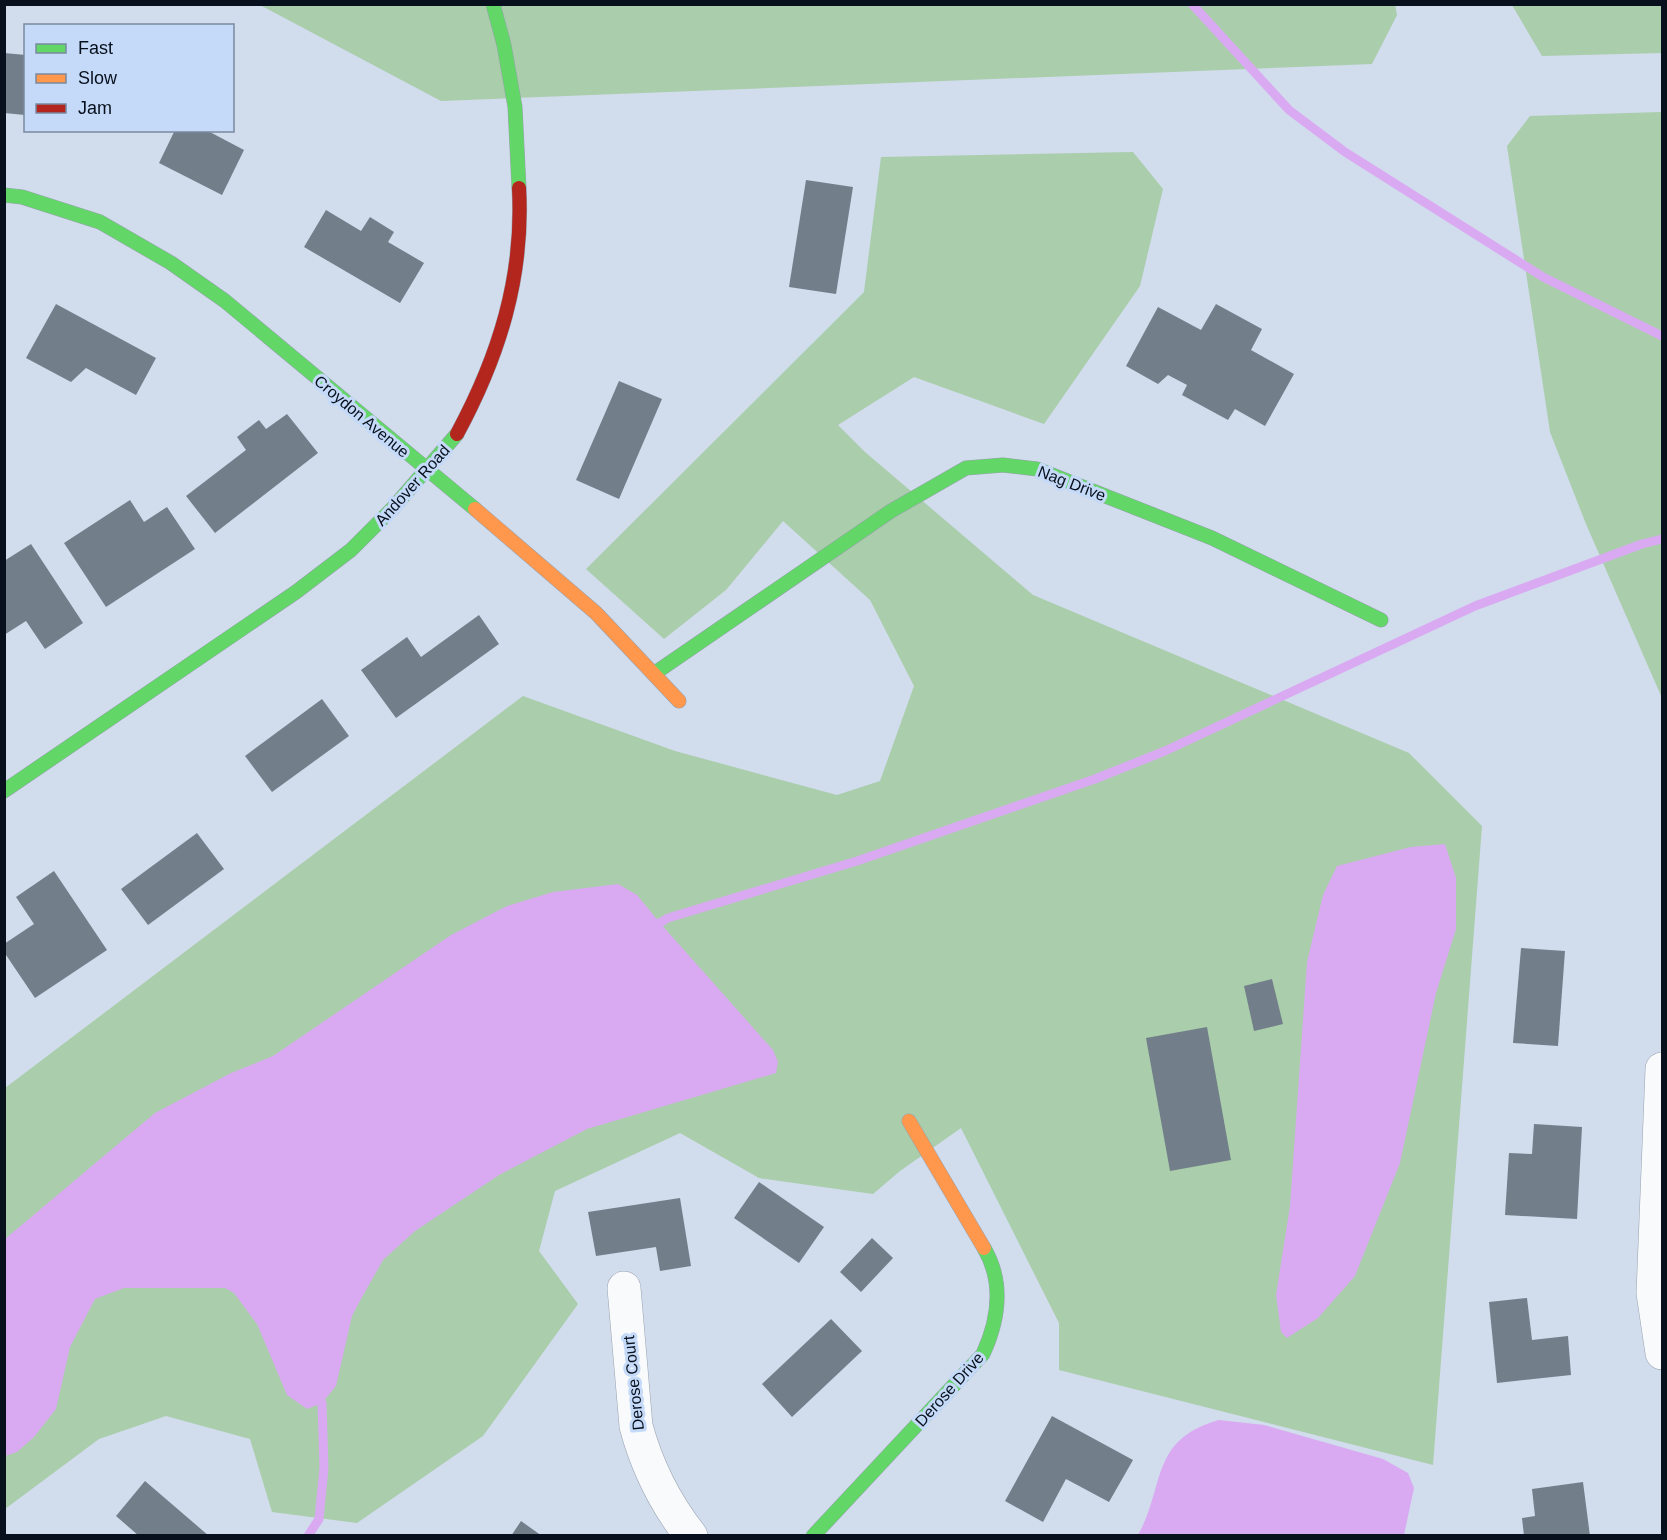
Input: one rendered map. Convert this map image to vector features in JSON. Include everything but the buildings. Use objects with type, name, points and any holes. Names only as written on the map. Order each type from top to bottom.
[{"type":"street","name":"Andover Road","points":[[4,791],[296,592],[351,550],[393,508],[458,433],[498,344],[510,304],[518,262],[520,198],[515,107],[504,45],[493,4]]},
{"type":"street","name":"Croydon Avenue","points":[[4,195],[22,197],[100,222],[171,263],[225,301],[596,613],[679,701]]},
{"type":"street","name":"Nag Drive","points":[[655,673],[891,511],[966,468],[1003,465],[1037,469],[1212,538],[1381,620]]},
{"type":"street","points":[[1662,1070],[1659,1241],[1653,1293],[1662,1353]]},
{"type":"street","name":"Derose Drive","points":[[813,1536],[983,1353],[993,1335],[998,1314],[999,1293],[995,1272],[987,1253],[909,1121]]},
{"type":"street","name":"Derose Court","points":[[624,1288],[636,1426],[642,1448],[658,1486],[691,1536]]},
{"type":"green space","points":[[1395,4],[1397,15],[1372,64],[441,101],[260,5]]},
{"type":"green space","points":[[1512,5],[1662,5],[1662,53],[1542,56]]},
{"type":"green space","points":[[1662,112],[1662,698],[1586,524],[1550,432],[1507,146],[1530,116]]},
{"type":"green space","points":[[1133,152],[1163,189],[1140,286],[1044,424],[914,377],[838,425],[865,452],[1033,595],[1409,753],[1482,826],[1433,1465],[1059,1370],[1059,1323],[961,1128],[900,1171],[873,1194],[759,1178],[680,1133],[555,1191],[539,1251],[578,1304],[483,1436],[357,1523],[272,1512],[250,1439],[166,1416],[99,1439],[5,1509],[5,1088],[523,696],[675,751],[837,795],[880,781],[914,686],[870,600],[783,521],[726,590],[664,639],[586,569],[864,292],[881,157]]},
{"type":"shaded area","points":[[1445,844],[1456,878],[1456,929],[1436,993],[1400,1163],[1355,1276],[1318,1318],[1287,1338],[1281,1332],[1276,1295],[1290,1206],[1307,962],[1323,895],[1337,866],[1411,847]]},
{"type":"shaded area","points":[[618,884],[637,895],[773,1050],[778,1062],[776,1073],[587,1129],[499,1175],[415,1231],[383,1260],[352,1316],[336,1386],[322,1403],[307,1409],[287,1395],[257,1324],[234,1293],[225,1288],[124,1288],[95,1299],[70,1347],[56,1409],[34,1437],[17,1452],[5,1456],[5,1239],[155,1113],[231,1073],[273,1056],[451,935],[507,906],[553,892]]},
{"type":"shaded area","points":[[1219,1420],[1264,1425],[1383,1459],[1408,1473],[1414,1488],[1404,1535],[1138,1535],[1147,1517],[1163,1466],[1170,1452],[1181,1439]]},
{"type":"waterway","points":[[1192,4],[1289,110],[1345,152],[1543,277],[1662,336]]},
{"type":"waterway","points":[[648,924],[660,923],[668,918],[857,861],[1095,779],[1165,751],[1475,606],[1642,544],[1662,539]]},
{"type":"waterway","points":[[308,1536],[319,1519],[324,1468],[322,1403],[314,1396]]},
{"type":"traffic: fast","points":[[493,4],[504,45],[515,107],[519,188]]},
{"type":"traffic: fast","points":[[4,195],[22,197],[100,222],[171,263],[225,301],[475,509]]},
{"type":"traffic: fast","points":[[4,791],[296,592],[351,550],[393,508],[457,434]]},
{"type":"traffic: fast","points":[[655,673],[891,511],[966,468],[1003,465],[1037,469],[1212,538],[1381,620]]},
{"type":"traffic: fast","points":[[813,1536],[983,1354],[993,1327],[997,1301],[995,1274],[984,1248]]},
{"type":"traffic: slow","points":[[475,509],[596,613],[679,701]]},
{"type":"traffic: slow","points":[[909,1121],[984,1248]]},
{"type":"traffic: jam","points":[[457,434],[485,375],[506,315],[517,253],[519,188]]}]
